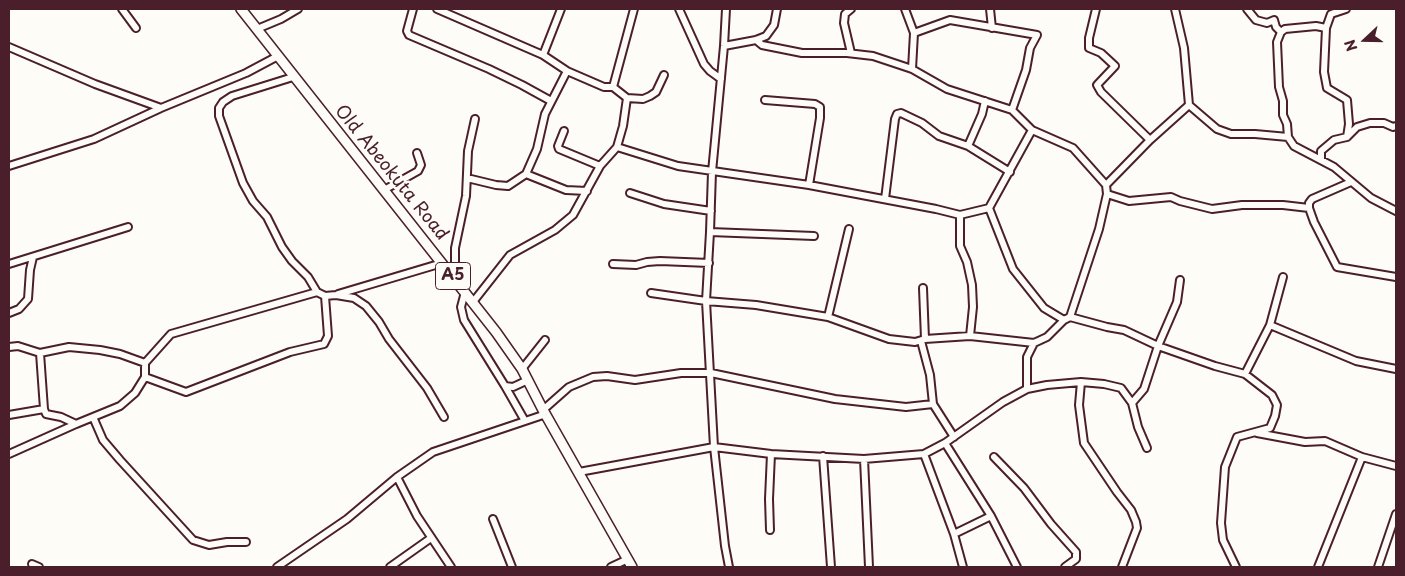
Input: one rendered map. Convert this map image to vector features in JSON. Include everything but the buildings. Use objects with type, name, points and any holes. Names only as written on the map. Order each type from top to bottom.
[{"type":"highway","name":"Old Abeokuta Road","points":[[240,9],[466,292],[522,369],[544,412],[580,472],[630,563]]},
{"type":"street","points":[[122,9],[136,28]]},
{"type":"street","points":[[257,29],[281,19],[298,9]]},
{"type":"street","points":[[413,9],[407,31],[408,35],[489,69],[551,101]]},
{"type":"street","points":[[437,9],[543,55],[567,71],[604,87],[614,88],[627,98],[643,99],[650,96],[656,92],[664,75]]},
{"type":"street","points":[[543,55],[561,9]]},
{"type":"street","points":[[614,88],[634,9]]},
{"type":"street","points":[[679,9],[704,64],[721,79]]},
{"type":"street","points":[[726,9],[712,172],[706,301],[714,447],[729,567]]},
{"type":"street","points":[[724,46],[756,40],[766,36],[774,25],[777,9]]},
{"type":"street","points":[[851,9],[845,14],[844,23],[851,53]]},
{"type":"street","points":[[905,9],[914,33],[912,69]]},
{"type":"street","points":[[990,9],[992,28]]},
{"type":"street","points":[[1096,9],[1089,38],[1089,48],[1110,59],[1114,66],[1097,85],[1101,92],[1150,140]]},
{"type":"street","points":[[1175,9],[1184,48],[1189,105],[1218,129],[1231,134],[1255,134],[1288,138]]},
{"type":"street","points":[[1247,9],[1256,20],[1267,23],[1274,20],[1276,27],[1281,32]]},
{"type":"street","points":[[1346,9],[1331,14],[1326,28],[1324,72],[1328,88],[1347,100],[1349,124],[1347,137]]},
{"type":"street","points":[[914,33],[950,20],[1037,35],[1030,48],[1026,70],[1012,110]]},
{"type":"street","points":[[1326,28],[1316,26],[1285,29],[1281,32],[1277,42],[1277,72],[1279,87],[1284,101],[1283,115],[1287,124],[1288,138],[1294,146],[1334,166],[1371,198],[1396,211]]},
{"type":"street","points":[[651,293],[828,317],[889,339],[923,340],[970,336],[1034,343],[1046,337],[1067,318],[1099,229],[1108,194],[1106,185],[1072,148],[1032,130],[1012,110],[946,89],[912,69],[873,56],[851,53],[802,53],[762,45],[756,40]]},
{"type":"street","points":[[9,47],[95,84],[161,108]]},
{"type":"street","points":[[9,166],[94,139],[161,108],[246,73],[278,56]]},
{"type":"street","points":[[467,178],[508,186],[526,174],[537,149],[545,114],[567,71]]},
{"type":"street","points":[[293,77],[232,96],[222,102],[219,108],[219,116],[243,183],[253,201],[267,217],[282,247],[292,261],[308,277],[317,292],[325,296],[336,295],[442,263]]},
{"type":"street","points":[[473,302],[510,255],[561,225],[573,215],[600,166],[617,147],[623,126],[627,98]]},
{"type":"street","points":[[765,100],[815,104],[820,107],[820,118],[809,185]]},
{"type":"street","points":[[968,146],[982,114],[985,101]]},
{"type":"street","points":[[1106,185],[1150,140],[1189,105]]},
{"type":"street","points":[[885,199],[895,119],[897,114],[901,113],[922,123],[939,136],[968,146],[1010,172]]},
{"type":"street","points":[[455,279],[455,248],[466,196],[468,151],[475,119]]},
{"type":"street","points":[[1321,159],[1321,150],[1334,140],[1347,137],[1357,128],[1370,123],[1384,123],[1393,127],[1396,126]]},
{"type":"street","points":[[617,147],[678,166],[809,185],[960,215],[989,208],[1032,130]]},
{"type":"street","points":[[564,131],[558,146],[559,149],[600,166]]},
{"type":"street","points":[[384,190],[418,171],[421,165],[417,152]]},
{"type":"street","points":[[526,174],[566,190],[586,191]]},
{"type":"street","points":[[1351,182],[1312,199],[1309,203],[1309,208],[1314,222],[1337,267],[1396,276]]},
{"type":"street","points":[[630,193],[664,204],[711,211]]},
{"type":"street","points":[[1108,194],[1129,202],[1171,196],[1180,201],[1212,209],[1242,205],[1284,205],[1309,208]]},
{"type":"street","points":[[989,208],[1013,269],[1044,308],[1067,318],[1124,330],[1158,346],[1215,366],[1245,374],[1272,395],[1277,405],[1270,428],[1237,437],[1225,467],[1221,523],[1223,540],[1236,567]]},
{"type":"street","points":[[960,215],[960,246],[967,262],[972,285],[973,306],[970,336]]},
{"type":"street","points":[[9,264],[128,227]]},
{"type":"street","points":[[828,317],[849,229]]},
{"type":"street","points":[[710,232],[814,236]]},
{"type":"street","points":[[9,313],[18,309],[28,299],[30,270],[34,257]]},
{"type":"street","points":[[613,264],[636,265],[660,261],[709,263]]},
{"type":"street","points":[[1245,374],[1270,325],[1283,277]]},
{"type":"street","points":[[1132,403],[1144,389],[1158,346],[1177,302],[1180,280]]},
{"type":"street","points":[[923,288],[923,340],[934,404],[954,437]]},
{"type":"street","points":[[10,453],[120,406],[135,393],[145,377],[145,363],[171,334],[317,292]]},
{"type":"street","points":[[466,292],[461,308],[464,320],[526,421]]},
{"type":"street","points":[[336,295],[354,298],[366,306],[427,388],[444,417]]},
{"type":"street","points":[[145,377],[186,392],[290,352],[324,344],[328,336],[325,296]]},
{"type":"street","points":[[1270,325],[1356,361],[1396,369]]},
{"type":"street","points":[[522,369],[545,340]]},
{"type":"street","points":[[1027,389],[1027,357],[1034,343]]},
{"type":"street","points":[[9,347],[18,346],[40,353],[69,347],[120,354],[145,363]]},
{"type":"street","points":[[40,353],[44,410],[46,414],[60,417],[76,424]]},
{"type":"street","points":[[278,567],[347,519],[397,476],[433,452],[526,421],[544,412],[569,387],[593,377],[607,376],[635,380],[681,373],[711,373],[835,399],[906,407],[934,404]]},
{"type":"street","points":[[505,386],[513,387],[528,380]]},
{"type":"street","points":[[1080,382],[1080,423],[1084,443],[1117,492],[1132,510],[1136,522],[1137,528],[1122,567]]},
{"type":"street","points":[[580,472],[714,447],[771,454],[864,459],[924,454],[945,443],[986,413],[1027,389],[1080,382],[1121,388],[1132,403],[1138,426],[1147,448]]},
{"type":"street","points":[[9,415],[44,410]]},
{"type":"street","points":[[93,417],[103,440],[193,540],[209,545],[227,542],[246,542]]},
{"type":"street","points":[[1253,432],[1305,442],[1325,441],[1362,457],[1396,466]]},
{"type":"street","points":[[945,443],[991,516],[1017,567]]},
{"type":"street","points":[[770,530],[771,454]]},
{"type":"street","points":[[924,454],[954,534],[963,567]]},
{"type":"street","points":[[823,456],[830,567]]},
{"type":"street","points":[[1318,567],[1362,457]]},
{"type":"street","points":[[994,458],[1024,488],[1051,524],[1076,552],[1076,559],[1066,567]]},
{"type":"street","points":[[864,459],[869,567]]},
{"type":"street","points":[[397,476],[417,516],[451,567]]},
{"type":"street","points":[[1378,567],[1396,514]]},
{"type":"street","points":[[954,534],[991,516]]},
{"type":"street","points":[[492,519],[512,567]]},
{"type":"street","points":[[390,567],[431,538]]},
{"type":"street","points":[[610,567],[630,563]]}]
